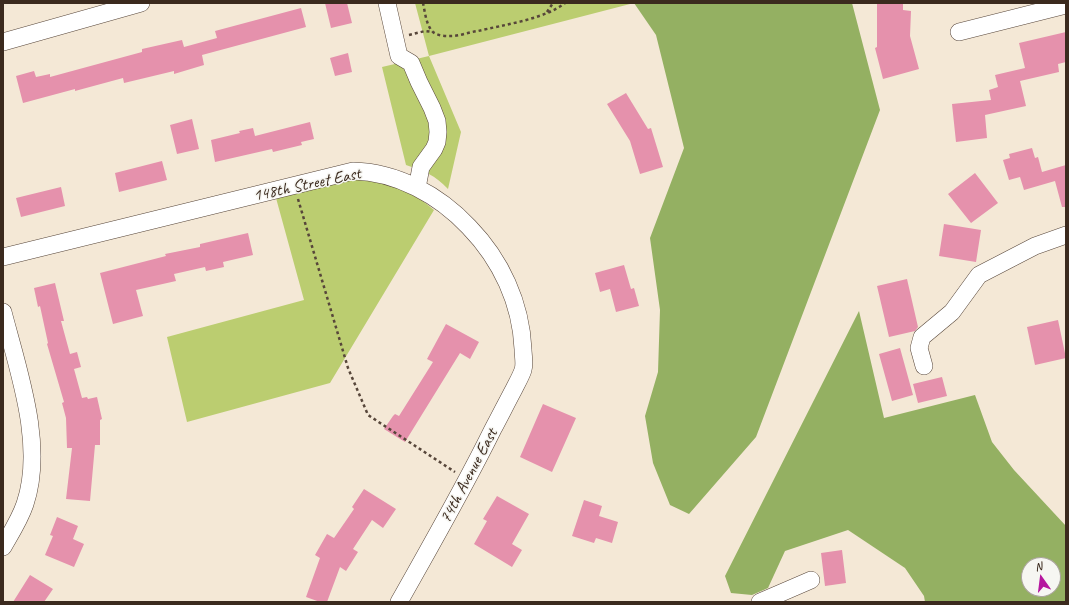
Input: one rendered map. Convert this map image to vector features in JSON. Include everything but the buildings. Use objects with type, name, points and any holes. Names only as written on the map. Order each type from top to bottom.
[{"type":"street","points":[[3,42],[141,3]]},
{"type":"street","points":[[387,3],[400,56],[411,63],[434,114],[438,132],[437,142],[421,167],[417,188]]},
{"type":"street","points":[[959,32],[1066,5]]},
{"type":"street","name":"148th Street East","points":[[3,257],[353,171],[366,172],[388,176],[408,183],[434,198],[462,220],[487,248],[499,266],[512,293],[519,316],[523,345]]},
{"type":"street","points":[[924,366],[920,348],[922,337],[952,312],[979,275],[1035,246],[1066,235]]},
{"type":"street","points":[[3,312],[23,392],[31,432],[33,458],[30,483],[25,504],[18,521],[3,547]]},
{"type":"street","name":"74th Avenue East","points":[[399,602],[468,480],[524,369],[523,345]]},
{"type":"street","points":[[760,602],[811,580]]},
{"type":"path","points":[[423,3],[429,25],[434,32]]},
{"type":"path","points":[[547,13],[553,3]]},
{"type":"path","points":[[396,39],[425,30],[440,35],[452,36],[547,13],[565,3]]},
{"type":"path","points":[[294,185],[348,368],[368,415],[468,480]]},
{"type":"green space","points":[[415,3],[634,3],[429,56]]},
{"type":"green space","points":[[634,3],[852,3],[880,110],[756,437],[689,514],[670,505],[653,463],[645,416],[658,372],[660,310],[650,238],[684,148],[656,35]]},
{"type":"green space","points":[[429,56],[461,132],[448,189],[429,174],[406,165],[382,67]]},
{"type":"green space","points":[[352,179],[372,179],[413,193],[434,210],[330,383],[187,422],[167,337],[304,300],[276,198]]},
{"type":"green space","points":[[859,311],[884,418],[975,395],[992,442],[1014,470],[1066,526],[1066,602],[925,602],[924,596],[905,568],[848,530],[785,551],[768,588],[752,595],[731,593],[725,576]]}]
